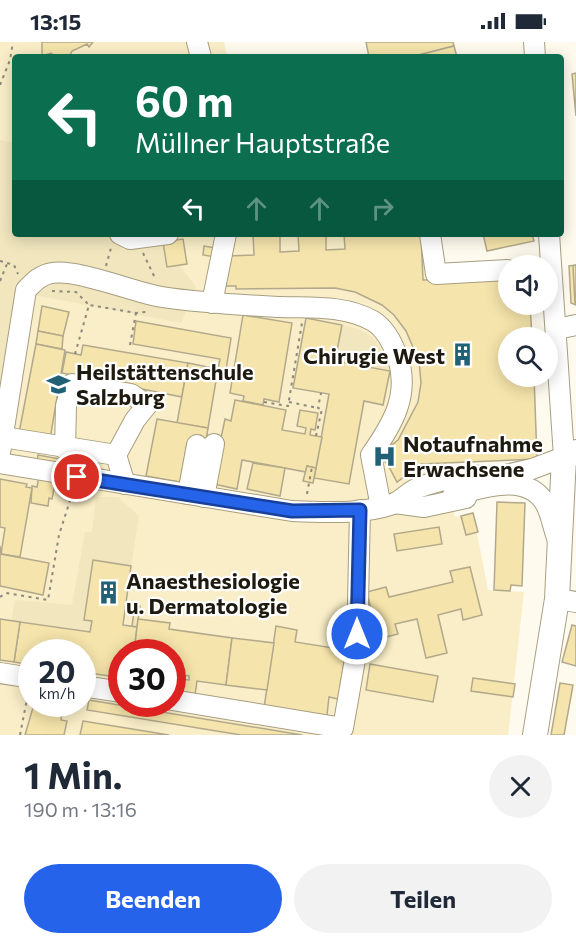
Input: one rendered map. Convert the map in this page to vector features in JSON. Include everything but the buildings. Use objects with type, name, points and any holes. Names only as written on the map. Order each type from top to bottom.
[{"type":"main road","points":[[535,735],[566,601],[560,547],[570,455]]},
{"type":"street","points":[[121,239],[140,237]]},
{"type":"street","points":[[212,303],[225,237]]},
{"type":"street","points":[[430,237],[436,274],[498,271]]},
{"type":"street","points":[[549,237],[550,255]]},
{"type":"street","points":[[116,455],[2,445],[26,290],[38,278],[52,273],[74,274],[161,297],[212,303],[341,309],[376,323],[387,334],[395,350],[401,377],[396,417],[371,455],[398,503]]},
{"type":"street","points":[[0,463],[196,496],[304,511],[360,510],[497,481],[570,455],[567,327],[558,296]]},
{"type":"street","points":[[65,449],[64,406],[71,382],[152,398],[135,420],[116,455],[125,484]]},
{"type":"street","points":[[196,496],[206,445]]},
{"type":"street","points":[[398,503],[424,507],[481,495],[497,481]]},
{"type":"street","points":[[497,481],[520,486],[541,498],[560,547]]},
{"type":"street","points":[[186,702],[343,728],[357,648],[360,510]]},
{"type":"street","points":[[0,673],[18,676]]},
{"type":"path","points":[[0,85],[10,60],[13,42]]},
{"type":"path","points":[[101,282],[121,239],[152,267],[161,297]]},
{"type":"path","points":[[0,281],[8,263]]},
{"type":"path","points":[[75,354],[89,305],[136,314],[146,312]]},
{"type":"path","points":[[264,402],[288,406],[304,308]]},
{"type":"path","points":[[130,345],[136,314]]},
{"type":"path","points":[[318,408],[321,393]]},
{"type":"path","points":[[288,402],[322,409],[316,436]]},
{"type":"path","points":[[304,511],[312,467]]},
{"type":"path","points":[[0,597],[6,593],[48,600],[59,535],[77,477]]},
{"type":"path","points":[[6,593],[7,588]]},
{"type":"path","points":[[20,735],[23,717]]},
{"type":"shaded area","points":[[0,42],[224,42],[226,54],[12,54],[12,237],[439,237],[444,266],[498,263],[498,315],[508,315],[508,327],[498,327],[498,387],[533,387],[537,459],[441,464],[455,517],[473,513],[488,590],[524,592],[508,735],[0,735]]},
{"type":"shaded area","points":[[0,140],[12,142],[12,237],[157,237],[196,287],[181,323],[34,295],[0,425]]},
{"type":"shaded area","points":[[342,325],[361,331],[374,339],[390,371],[335,361]]},
{"type":"shaded area","points":[[96,497],[118,497],[139,516],[131,566],[93,560],[84,620],[92,621],[90,632],[11,621],[15,600],[72,605],[85,532],[92,532]]},
{"type":"place","name":"Chirugie West","points":[[463,355]]},
{"type":"place","name":"Heilstättenschule Salzburg","points":[[58,384]]},
{"type":"place","name":"Notaufnahme Erwachsene","points":[[385,456]]},
{"type":"place","name":"Anaesthesiologie u. Dermatologie","points":[[108,593]]},
{"type":"route","points":[[77,477],[292,511],[360,510],[357,634]]}]
